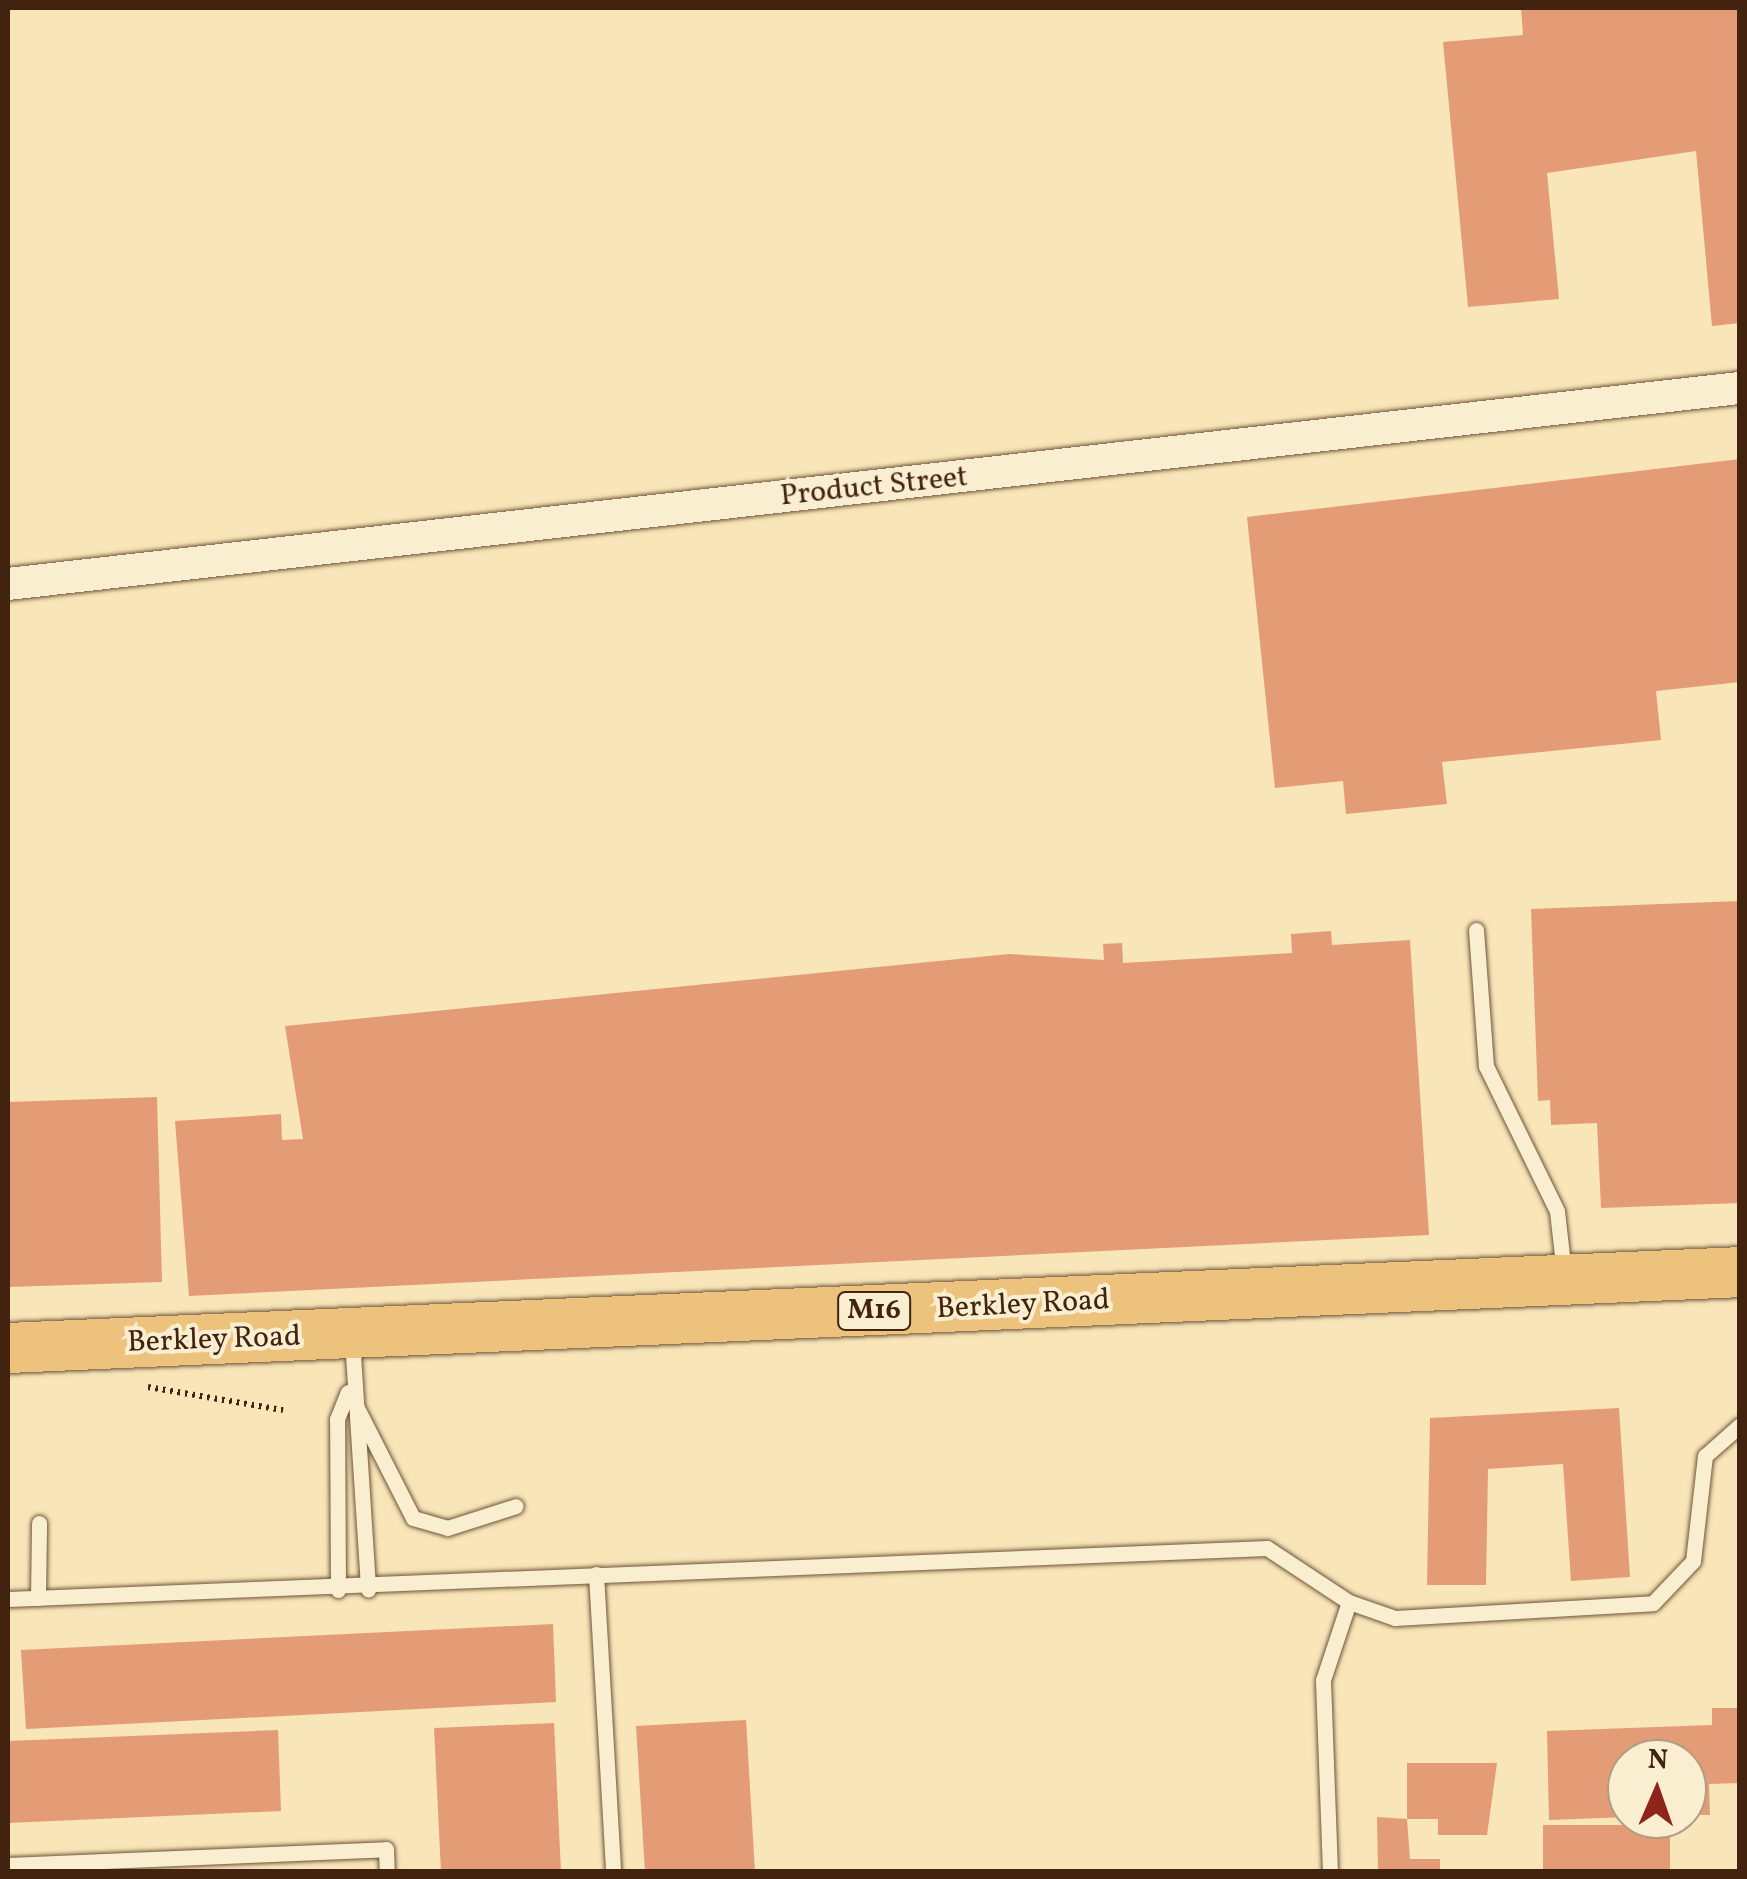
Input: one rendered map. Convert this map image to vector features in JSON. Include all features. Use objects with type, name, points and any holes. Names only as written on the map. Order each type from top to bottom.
[{"type":"main road","name":"Berkley Road","points":[[8,1348],[1740,1272]]},
{"type":"street","name":"Product Street","points":[[8,584],[1740,388]]},
{"type":"lane","points":[[1476,930],[1486,1066],[1556,1211],[1565,1280]]},
{"type":"lane","points":[[352,1335],[348,1392],[368,1589]]},
{"type":"lane","points":[[348,1392],[413,1518],[447,1528],[516,1506]]},
{"type":"lane","points":[[338,1590],[337,1419],[348,1392]]},
{"type":"lane","points":[[8,1600],[368,1589],[596,1574],[1267,1548],[1349,1602],[1396,1618],[1653,1603],[1694,1561],[1705,1456],[1740,1425]]},
{"type":"lane","points":[[38,1523],[38,1598]]},
{"type":"lane","points":[[596,1574],[614,1872]]},
{"type":"lane","points":[[1330,1872],[1323,1680],[1349,1602]]},
{"type":"lane","points":[[8,1865],[386,1849],[387,1872]]},
{"type":"path","points":[[132,1385],[283,1410]]},
{"type":"building","points":[[1521,8],[1740,8],[1740,323],[1712,326],[1696,151],[1547,173],[1559,299],[1468,307],[1443,42],[1523,35]]},
{"type":"building","points":[[1740,459],[1740,682],[1656,691],[1661,740],[1442,762],[1447,804],[1346,814],[1343,781],[1275,788],[1247,517]]},
{"type":"building","points":[[1740,901],[1740,1203],[1601,1208],[1597,1123],[1551,1125],[1550,1100],[1538,1101],[1531,909]]},
{"type":"building","points":[[1331,931],[1332,945],[1410,940],[1429,1235],[189,1296],[175,1121],[281,1114],[282,1140],[303,1139],[285,1026],[1009,954],[1104,960],[1103,944],[1122,943],[1123,963],[1292,953],[1291,934]]},
{"type":"building","points":[[157,1097],[162,1282],[8,1287],[8,1102]]},
{"type":"building","points":[[1619,1408],[1630,1577],[1571,1581],[1563,1464],[1488,1469],[1486,1585],[1427,1585],[1430,1418]]},
{"type":"building","points":[[553,1624],[556,1702],[26,1729],[21,1650]]},
{"type":"building","points":[[1712,1708],[1738,1708],[1740,1783],[1709,1784],[1710,1815],[1707,1739],[1607,1739],[1607,1818],[1549,1820],[1547,1731],[1712,1725]]},
{"type":"building","points":[[746,1720],[755,1872],[645,1872],[636,1726]]},
{"type":"building","points":[[554,1723],[561,1872],[441,1872],[434,1728]]},
{"type":"building","points":[[278,1730],[281,1811],[8,1823],[8,1741]]},
{"type":"building","points":[[1407,1763],[1497,1763],[1487,1835],[1438,1835],[1438,1819],[1407,1819]]},
{"type":"building","points":[[1377,1817],[1407,1819],[1410,1859],[1440,1859],[1440,1872],[1378,1872]]},
{"type":"building","points":[[1543,1825],[1607,1825],[1607,1839],[1670,1839],[1670,1872],[1543,1872]]}]
